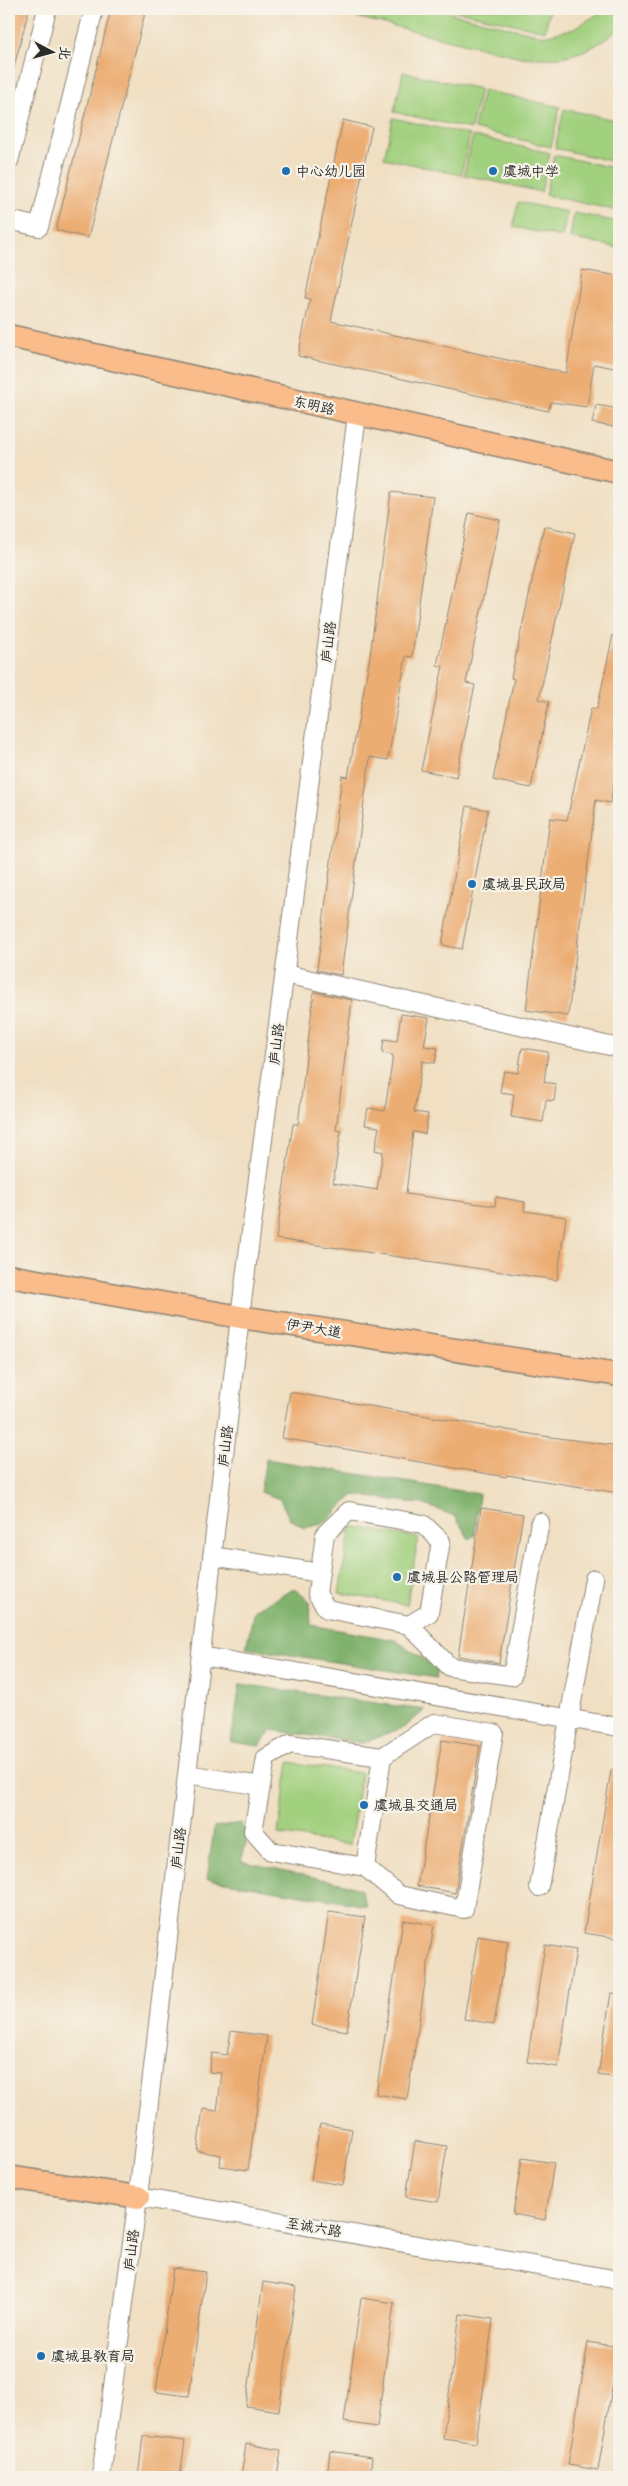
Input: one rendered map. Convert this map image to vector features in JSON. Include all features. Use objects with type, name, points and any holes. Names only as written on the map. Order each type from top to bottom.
[{"type":"main road","name":"东明路","points":[[9,336],[619,472]]},
{"type":"main road","name":"伊尹大道","points":[[9,1276],[240,1317],[619,1375]]},
{"type":"main road","name":"至诚六路","points":[[9,2177],[138,2197]]},
{"type":"street","points":[[9,161],[47,9]]},
{"type":"street","points":[[9,221],[39,227],[94,9]]},
{"type":"street","name":"庐山路","points":[[101,2477],[138,2197],[240,1317],[357,415]]},
{"type":"street","points":[[285,974],[619,1048]]},
{"type":"street","points":[[409,1625],[430,1613],[441,1541],[422,1524],[349,1511],[325,1534],[317,1594],[327,1609],[409,1625],[450,1667],[512,1676],[540,1522]]},
{"type":"street","points":[[212,1556],[320,1573]]},
{"type":"street","points":[[539,1887],[594,1579]]},
{"type":"street","points":[[201,1656],[619,1727]]},
{"type":"street","points":[[434,1723],[494,1733],[464,1909],[399,1895],[365,1867],[271,1851],[253,1831],[266,1758],[290,1744],[382,1757],[434,1723]]},
{"type":"street","points":[[365,1867],[382,1757]]},
{"type":"street","points":[[187,1774],[261,1786]]},
{"type":"street","name":"至诚六路","points":[[138,2197],[619,2280]]},
{"type":"green space","points":[[323,9],[434,9],[544,36],[575,28],[606,9],[619,9],[619,29],[596,45],[573,54],[549,58],[521,57]]},
{"type":"green space","points":[[448,9],[550,9],[545,31]]},
{"type":"green space","points":[[403,72],[480,89],[471,129],[394,112]]},
{"type":"green space","points":[[483,90],[560,107],[551,147],[474,129]]},
{"type":"green space","points":[[564,109],[619,121],[619,163],[555,148]]},
{"type":"green space","points":[[393,118],[470,135],[461,175],[384,158]]},
{"type":"green space","points":[[473,136],[550,153],[541,192],[464,175]]},
{"type":"green space","points":[[554,155],[619,169],[619,211],[545,195]]},
{"type":"green space","points":[[518,202],[567,212],[562,237],[513,227]]},
{"type":"green space","points":[[574,213],[619,222],[619,248],[570,238]]},
{"type":"green space","points":[[266,1459],[479,1494],[475,1535],[469,1539],[455,1516],[422,1504],[354,1495],[323,1524],[304,1528],[289,1518],[280,1499],[260,1492]]},
{"type":"green space","points":[[351,1526],[418,1538],[407,1605],[339,1593]]},
{"type":"green space","points":[[294,1589],[310,1601],[311,1625],[395,1640],[438,1668],[436,1678],[246,1648],[254,1610]]},
{"type":"green space","points":[[240,1684],[425,1710],[405,1727],[363,1743],[271,1730],[260,1746],[231,1742]]},
{"type":"green space","points":[[289,1762],[361,1773],[350,1845],[278,1834]]},
{"type":"green space","points":[[240,1823],[249,1834],[241,1861],[345,1884],[361,1890],[367,1906],[207,1879],[214,1827]]},
{"type":"building","points":[[9,9],[29,9],[14,67],[9,66]]},
{"type":"building","points":[[111,9],[146,9],[88,238],[56,230]]},
{"type":"building","points":[[343,120],[372,127],[331,321],[566,373],[582,270],[619,276],[619,369],[594,364],[587,407],[551,402],[548,411],[298,356],[310,299],[305,298]]},
{"type":"building","points":[[596,405],[619,409],[619,428],[592,423]]},
{"type":"building","points":[[391,492],[433,497],[412,657],[406,656],[388,760],[370,757],[341,975],[317,970],[342,776],[348,777],[370,656]]},
{"type":"building","points":[[469,513],[500,520],[466,683],[475,685],[456,777],[421,770],[443,666],[437,665]]},
{"type":"building","points":[[544,526],[575,533],[539,699],[549,702],[531,788],[493,780],[514,679],[511,678]]},
{"type":"building","points":[[613,635],[619,636],[619,758],[610,803],[596,800],[568,1016],[526,1010],[550,818],[567,820],[591,708],[597,709]]},
{"type":"building","points":[[467,806],[488,810],[462,949],[442,945]]},
{"type":"building","points":[[314,992],[352,1000],[336,1130],[341,1131],[333,1183],[377,1190],[383,1152],[375,1150],[379,1127],[365,1125],[368,1108],[385,1111],[393,1055],[382,1053],[384,1039],[397,1041],[401,1014],[429,1018],[424,1046],[438,1048],[435,1063],[422,1061],[414,1112],[428,1114],[425,1134],[413,1132],[406,1194],[495,1206],[496,1197],[525,1202],[524,1211],[566,1217],[557,1280],[276,1239],[293,1124],[298,1124]]},
{"type":"building","points":[[522,1048],[548,1052],[544,1082],[556,1084],[554,1101],[546,1100],[543,1122],[511,1117],[514,1094],[500,1092],[504,1071],[518,1073]]},
{"type":"building","points":[[290,1392],[536,1435],[619,1446],[619,1493],[507,1475],[506,1477],[282,1438]]},
{"type":"building","points":[[481,1508],[523,1514],[499,1663],[458,1656]]},
{"type":"building","points":[[442,1740],[480,1746],[455,1893],[417,1886]]},
{"type":"building","points":[[611,1770],[619,1771],[619,1920],[616,1938],[584,1933]]},
{"type":"building","points":[[329,1912],[365,1917],[347,2031],[312,2025]]},
{"type":"building","points":[[403,1920],[434,1925],[407,2099],[376,2094]]},
{"type":"building","points":[[478,1936],[508,1941],[494,2024],[464,2019]]},
{"type":"building","points":[[545,1945],[576,1950],[558,2067],[527,2062]]},
{"type":"building","points":[[611,1993],[619,1994],[619,2078],[598,2075]]},
{"type":"building","points":[[231,2031],[267,2036],[248,2170],[220,2166],[221,2155],[197,2151],[203,2109],[217,2111],[222,2073],[209,2072],[212,2053],[227,2055]]},
{"type":"building","points":[[320,2124],[352,2129],[343,2185],[311,2180]]},
{"type":"building","points":[[415,2141],[447,2146],[438,2202],[406,2197]]},
{"type":"building","points":[[522,2158],[554,2163],[545,2220],[513,2214]]},
{"type":"building","points":[[173,2268],[206,2272],[189,2396],[156,2392]]},
{"type":"building","points":[[263,2282],[296,2287],[279,2411],[246,2406]]},
{"type":"building","points":[[361,2298],[394,2303],[377,2427],[344,2422]]},
{"type":"building","points":[[460,2314],[493,2319],[476,2443],[443,2438]]},
{"type":"building","points":[[588,2342],[619,2347],[598,2470],[568,2465]]},
{"type":"building","points":[[143,2436],[185,2441],[180,2477],[138,2477]]},
{"type":"building","points":[[246,2444],[281,2450],[277,2477],[241,2477]]},
{"type":"building","points":[[330,2451],[372,2457],[370,2477],[327,2477]]},
{"type":"place","name":"中心幼儿园","points":[[286,171]]},
{"type":"place","name":"虞城中学","points":[[493,171]]},
{"type":"place","name":"虞城县民政局","points":[[472,884]]},
{"type":"place","name":"虞城县公路管理局","points":[[397,1577]]},
{"type":"place","name":"虞城县交通局","points":[[364,1805]]},
{"type":"place","name":"虞城县教育局","points":[[41,2356]]}]
